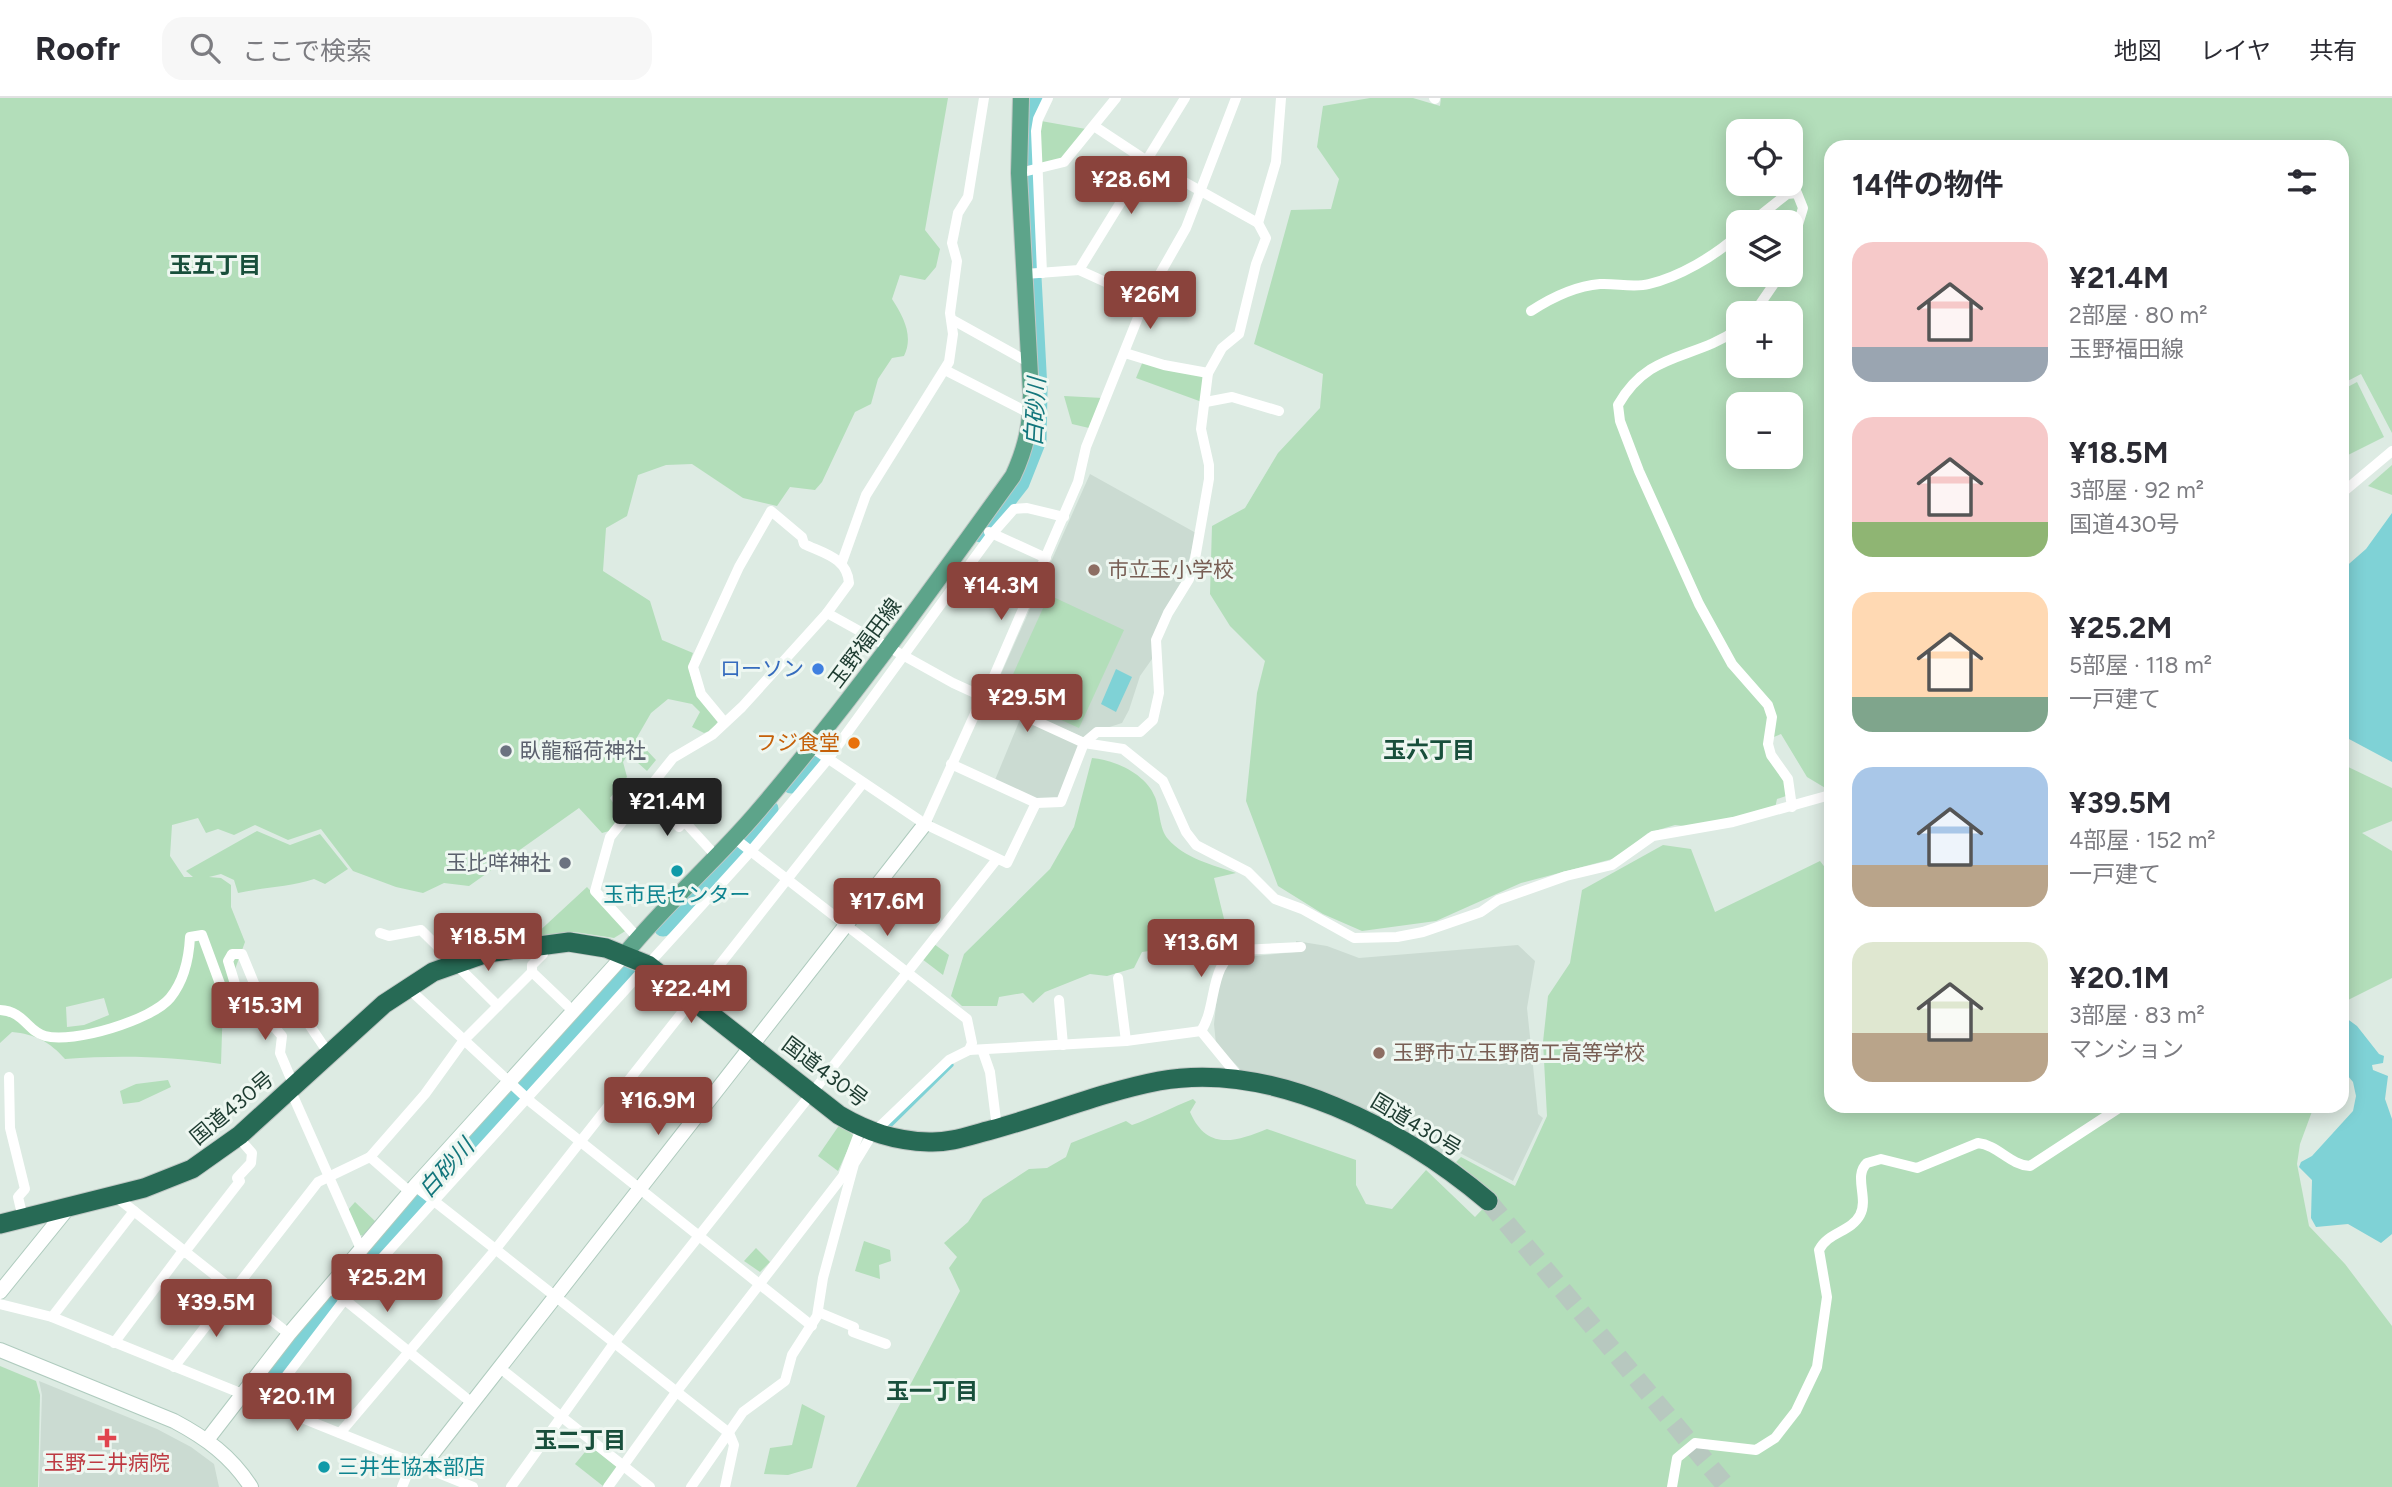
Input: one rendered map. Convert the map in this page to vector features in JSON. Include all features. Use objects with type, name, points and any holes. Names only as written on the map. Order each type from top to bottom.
[{"type":"highway","name":"国道430号","points":[[0,1224],[115,1196],[192,1170],[238,1137],[384,1003],[407,987],[455,962],[487,953],[542,945],[581,943],[625,954],[648,965],[811,1093],[867,1130],[930,1142],[998,1128],[1161,1081],[1209,1078],[1242,1081],[1320,1102],[1376,1124],[1435,1158],[1488,1201]]},
{"type":"main road","name":"玉野福田線","points":[[625,954],[716,856],[742,845],[820,753],[985,530],[1024,454],[1031,414],[1034,273],[1021,98]]},
{"type":"street","points":[[842,562],[866,495],[945,370],[953,334],[951,319],[957,261],[952,243],[958,213],[968,197],[984,98]]},
{"type":"street","points":[[1048,98],[1038,119],[1028,171],[1064,162],[1116,98]]},
{"type":"street","points":[[1079,270],[1185,98]]},
{"type":"street","points":[[402,1487],[417,1465],[472,1403],[557,1296],[925,824],[1046,558],[1078,482],[1094,425],[1145,300],[1181,238],[1236,98]]},
{"type":"street","points":[[1258,223],[1276,162],[1281,98]]},
{"type":"street","points":[[951,764],[1036,803],[1061,802],[1084,743],[1097,732],[1140,732],[1153,720],[1159,693],[1156,640],[1189,579],[1206,498],[1209,464],[1201,429],[1208,373],[1222,348],[1239,334],[1256,264],[1265,246],[1266,238],[1258,223],[1147,161],[1094,126]]},
{"type":"street","points":[[1767,210],[1787,194],[1797,193],[1802,210]]},
{"type":"street","points":[[1531,311],[1551,298],[1599,284],[1646,285],[1677,274],[1726,243]]},
{"type":"street","points":[[1034,273],[1079,270],[1145,300]]},
{"type":"street","points":[[951,319],[1030,363]]},
{"type":"street","points":[[1726,336],[1713,344],[1661,361],[1645,371],[1625,393],[1618,405],[1619,413],[1639,471],[1699,604],[1732,664],[1768,705],[1772,718],[1768,744],[1771,755],[1787,779],[1792,807]]},
{"type":"street","points":[[1125,352],[1208,373]]},
{"type":"street","points":[[945,370],[1031,414]]},
{"type":"street","points":[[1206,402],[1232,397],[1279,411]]},
{"type":"street","points":[[2349,487],[2392,451]]},
{"type":"street","points":[[1046,558],[985,530],[1014,509],[1027,508],[1063,517]]},
{"type":"street","points":[[638,938],[595,891],[610,836],[673,758],[712,735],[725,723],[827,613],[849,583],[848,571],[842,562],[804,544],[802,537],[771,511],[762,523],[693,667],[701,694],[725,723]]},
{"type":"street","points":[[827,613],[984,697],[1084,743],[1123,749],[1157,775],[1196,845],[1248,872],[1275,900],[1302,909],[1346,935],[1366,940],[1423,932],[1481,912],[1498,900],[1566,876],[1612,865],[1653,836],[1792,807],[1824,797]]},
{"type":"street","points":[[820,753],[925,824],[1007,863],[1036,803]]},
{"type":"street","points":[[341,1433],[580,1142],[863,783]]},
{"type":"street","points":[[647,791],[678,827],[684,821],[716,856]]},
{"type":"street","points":[[207,1440],[289,1334],[338,1293],[431,1200],[648,965],[742,845],[967,1019],[972,1043],[968,1050],[949,1060],[867,1130],[843,1176],[677,1391],[608,1487]]},
{"type":"street","points":[[511,1487],[559,1416],[615,1342],[997,859]]},
{"type":"street","points":[[380,933],[389,936],[421,930],[498,1006]]},
{"type":"street","points":[[0,1010],[21,1016],[41,1036],[58,1039],[93,1034],[144,1014],[170,999],[186,965],[190,937],[202,935],[206,941],[223,992],[234,989],[228,961],[237,952],[242,954],[258,987],[270,1022],[282,1036],[280,1052],[286,1074],[361,1249]]},
{"type":"street","points":[[174,1367],[318,1182],[370,1157],[425,1094],[464,1040],[532,972],[532,965],[543,954],[542,945]]},
{"type":"street","points":[[968,1050],[983,1052],[1126,1041],[1201,1031],[1209,1020],[1220,966],[1231,954],[1246,950],[1301,947]]},
{"type":"street","points":[[265,1404],[338,1293],[361,1249],[512,1085],[625,954]]},
{"type":"street","points":[[532,972],[574,1012]]},
{"type":"street","points":[[1118,978],[1126,1041]]},
{"type":"street","points":[[258,987],[308,1023],[329,1054]]},
{"type":"street","points":[[407,987],[526,1097],[812,1326]]},
{"type":"street","points":[[1059,1000],[1063,1045]]},
{"type":"street","points":[[1201,1031],[1242,1081]]},
{"type":"street","points":[[983,1052],[990,1072],[998,1128]]},
{"type":"street","points":[[9,1077],[10,1128],[25,1189],[18,1197],[23,1218]]},
{"type":"street","points":[[1672,1487],[1677,1458],[1695,1443],[1756,1450],[1775,1438],[1796,1411],[1816,1367],[1828,1297],[1819,1250],[1828,1237],[1852,1224],[1861,1213],[1861,1174],[1867,1163],[1881,1158],[1917,1168],[1978,1143],[1987,1144],[2016,1163],[2030,1166],[2111,1113]]},
{"type":"street","points":[[691,1487],[743,1412],[785,1381],[792,1355],[812,1326],[818,1312],[823,1278],[854,1164],[867,1130]]},
{"type":"street","points":[[114,1343],[251,1163],[252,1153],[238,1137]]},
{"type":"street","points":[[370,1157],[494,1247],[729,1433],[734,1445],[725,1487]]},
{"type":"street","points":[[115,1196],[183,1253],[289,1334]]},
{"type":"street","points":[[0,1292],[68,1208]]},
{"type":"street","points":[[52,1317],[134,1211]]},
{"type":"street","points":[[338,1293],[472,1403]]},
{"type":"street","points":[[0,1304],[52,1317],[473,1487]]},
{"type":"street","points":[[818,1312],[854,1327],[853,1332],[886,1344]]},
{"type":"street","points":[[0,1350],[174,1421],[207,1440],[229,1459],[251,1487]]},
{"type":"street","points":[[500,1368],[650,1487]]},
{"type":"shaded area","points":[[1090,474],[1196,533],[1184,580],[1154,641],[1152,659],[1140,676],[1129,710],[1122,723],[1097,731],[1087,739],[994,698],[993,692]]},
{"type":"shaded area","points":[[1021,717],[1079,745],[1058,800],[1034,799],[995,780]]},
{"type":"shaded area","name":"玉野市立玉野商工高等学校","points":[[1296,941],[1327,946],[1359,958],[1518,945],[1535,961],[1527,1008],[1538,1114],[1543,1118],[1513,1181],[1460,1153],[1442,1153],[1387,1121],[1279,1078],[1241,1070],[1216,1044],[1214,1024],[1224,968],[1235,958],[1296,952]]},
{"type":"shaded area","name":"玉野三井病院","points":[[39,1381],[157,1429],[191,1447],[214,1464],[219,1487],[39,1487],[42,1395]]},
{"type":"green space","points":[[0,98],[948,98],[925,230],[940,249],[936,267],[925,280],[900,275],[892,299],[903,319],[907,349],[904,356],[892,358],[878,379],[871,404],[855,412],[822,482],[815,490],[790,487],[777,506],[743,498],[692,464],[666,465],[638,475],[627,516],[606,528],[603,571],[650,601],[662,640],[693,653],[690,663],[692,681],[719,720],[712,730],[704,733],[692,727],[700,712],[692,704],[668,699],[651,713],[636,739],[656,760],[647,771],[628,754],[623,762],[627,777],[610,798],[621,815],[609,831],[602,833],[579,808],[469,886],[444,883],[423,893],[396,887],[353,871],[321,829],[288,840],[255,825],[234,835],[218,829],[206,833],[198,818],[172,825],[170,856],[184,877],[193,877],[186,871],[257,831],[290,845],[320,834],[348,869],[325,884],[314,879],[238,893],[234,880],[221,874],[209,877],[221,878],[231,885],[231,907],[245,942],[223,1002],[221,1064],[143,1057],[65,1059],[42,1040],[12,1032],[0,1043]],"holes":[[[104,998],[109,1015],[84,1025],[67,1027],[66,1007]]]},
{"type":"green space","points":[[1370,98],[1413,98],[1440,106],[1441,98],[2392,98],[2392,433],[2361,374],[2349,380],[2349,140],[1824,140],[1824,787],[1807,777],[1781,734],[1764,741],[1784,781],[1786,796],[1777,799],[1775,808],[1692,827],[1675,825],[1648,833],[1616,858],[1521,883],[1436,921],[1362,931],[1323,914],[1278,886],[1246,801],[1257,693],[1265,661],[1230,626],[1210,594],[1212,526],[1245,508],[1278,453],[1320,408],[1323,374],[1254,344],[1291,210],[1331,209],[1339,179],[1317,147],[1323,106]]},
{"type":"green space","points":[[1041,121],[1086,129],[1059,161],[1039,167]]},
{"type":"green space","points":[[1143,361],[1203,374],[1202,402],[1136,378]]},
{"type":"green space","points":[[2357,382],[2384,437],[2349,454],[2349,386]]},
{"type":"green space","points":[[1064,396],[1103,398],[1089,428],[1072,424]]},
{"type":"green space","points":[[2392,465],[2392,495],[2368,486]]},
{"type":"green space","points":[[1049,595],[1124,630],[1079,728],[1004,694]]},
{"type":"green space","points":[[1092,758],[1120,765],[1145,781],[1155,797],[1165,835],[1175,846],[1199,860],[1236,873],[1214,878],[1226,927],[1212,950],[1197,944],[1142,952],[1134,968],[1107,976],[1090,974],[1045,992],[1033,1003],[1023,993],[999,997],[997,1006],[962,1006],[951,996],[964,954],[1050,869],[1074,827]]},
{"type":"green space","points":[[2349,767],[2392,788],[2392,821],[2362,833],[2392,851],[2392,978],[2349,1000]]},
{"type":"green space","points":[[1663,845],[1691,849],[1715,912],[1820,861],[1824,866],[1824,1113],[2311,1113],[2300,1144],[2297,1164],[2309,1226],[2345,1264],[2392,1326],[2392,1487],[856,1487],[960,1291],[949,1268],[957,1257],[944,1243],[968,1222],[983,1199],[1029,1169],[1047,1168],[1066,1157],[1071,1143],[1126,1121],[1132,1125],[1193,1099],[1196,1102],[1190,1112],[1197,1124],[1213,1138],[1233,1140],[1267,1129],[1356,1160],[1356,1185],[1366,1204],[1392,1209],[1426,1170],[1475,1217],[1496,1195],[1456,1162],[1461,1157],[1515,1186],[1547,1116],[1543,1042],[1548,996],[1570,963],[1582,890]]},
{"type":"green space","points":[[587,887],[627,930],[614,938],[575,932],[534,936]]},
{"type":"green space","points":[[934,944],[949,955],[943,975],[922,959]]},
{"type":"green space","points":[[168,1080],[171,1087],[139,1102],[123,1104],[120,1091],[136,1084]]},
{"type":"green space","points":[[840,1124],[854,1136],[838,1171],[818,1156]]},
{"type":"green space","points":[[355,1202],[376,1222],[359,1236],[348,1210]]},
{"type":"green space","points":[[864,1241],[890,1250],[891,1261],[879,1265],[880,1279],[855,1271]]},
{"type":"green space","points":[[756,1248],[770,1262],[760,1272],[744,1261]]},
{"type":"green space","points":[[0,1366],[36,1381],[40,1395],[38,1487],[0,1487]]},
{"type":"green space","points":[[802,1404],[825,1416],[812,1468],[788,1475],[764,1474],[770,1448],[792,1445]]},
{"type":"green space","points":[[590,1446],[618,1468],[603,1486],[575,1464]]},
{"type":"water","points":[[2392,513],[2392,762],[2349,739],[2349,564],[2366,549]]},
{"type":"water","points":[[1116,669],[1132,677],[1116,712],[1101,704]]},
{"type":"water","points":[[2349,1020],[2379,1054],[2384,1056],[2383,1063],[2372,1065],[2373,1070],[2388,1076],[2385,1099],[2392,1119],[2392,1234],[2381,1243],[2348,1224],[2316,1227],[2311,1218],[2312,1180],[2299,1167],[2353,1111],[2356,1096],[2349,1077]]},
{"type":"waterway","name":"白砂川","points":[[981,533],[1020,483],[1037,440],[1038,390],[1026,164],[1028,122],[1038,98]]},
{"type":"waterway","name":"白砂川","points":[[791,784],[829,736]]},
{"type":"waterway","name":"白砂川","points":[[743,840],[769,809]]},
{"type":"waterway","name":"白砂川","points":[[663,927],[737,847]]},
{"type":"waterway","name":"白砂川","points":[[273,1372],[401,1218],[627,972]]},
{"type":"waterway","points":[[886,1130],[952,1065]]},
{"type":"tunnel","points":[[1488,1201],[1727,1487]]},
{"type":"place","name":"市立玉小学校","points":[[1094,570]]},
{"type":"place","name":"ローソン","points":[[818,669]]},
{"type":"place","name":"フジ食堂","points":[[854,743]]},
{"type":"place","name":"臥龍稲荷神社","points":[[506,751]]},
{"type":"place","name":"玉比咩神社","points":[[565,863]]},
{"type":"place","name":"玉市民センター","points":[[677,871]]},
{"type":"place","name":"玉野市立玉野商工高等学校","points":[[1379,1053]]},
{"type":"place","name":"玉野三井病院","points":[[107,1438]]},
{"type":"place","name":"三井生協本部店","points":[[324,1467]]},
{"type":"district","name":"玉五丁目","points":[[215,265]]},
{"type":"district","name":"玉六丁目","points":[[1429,750]]},
{"type":"district","name":"玉一丁目","points":[[932,1391]]},
{"type":"district","name":"玉二丁目","points":[[580,1440]]}]
